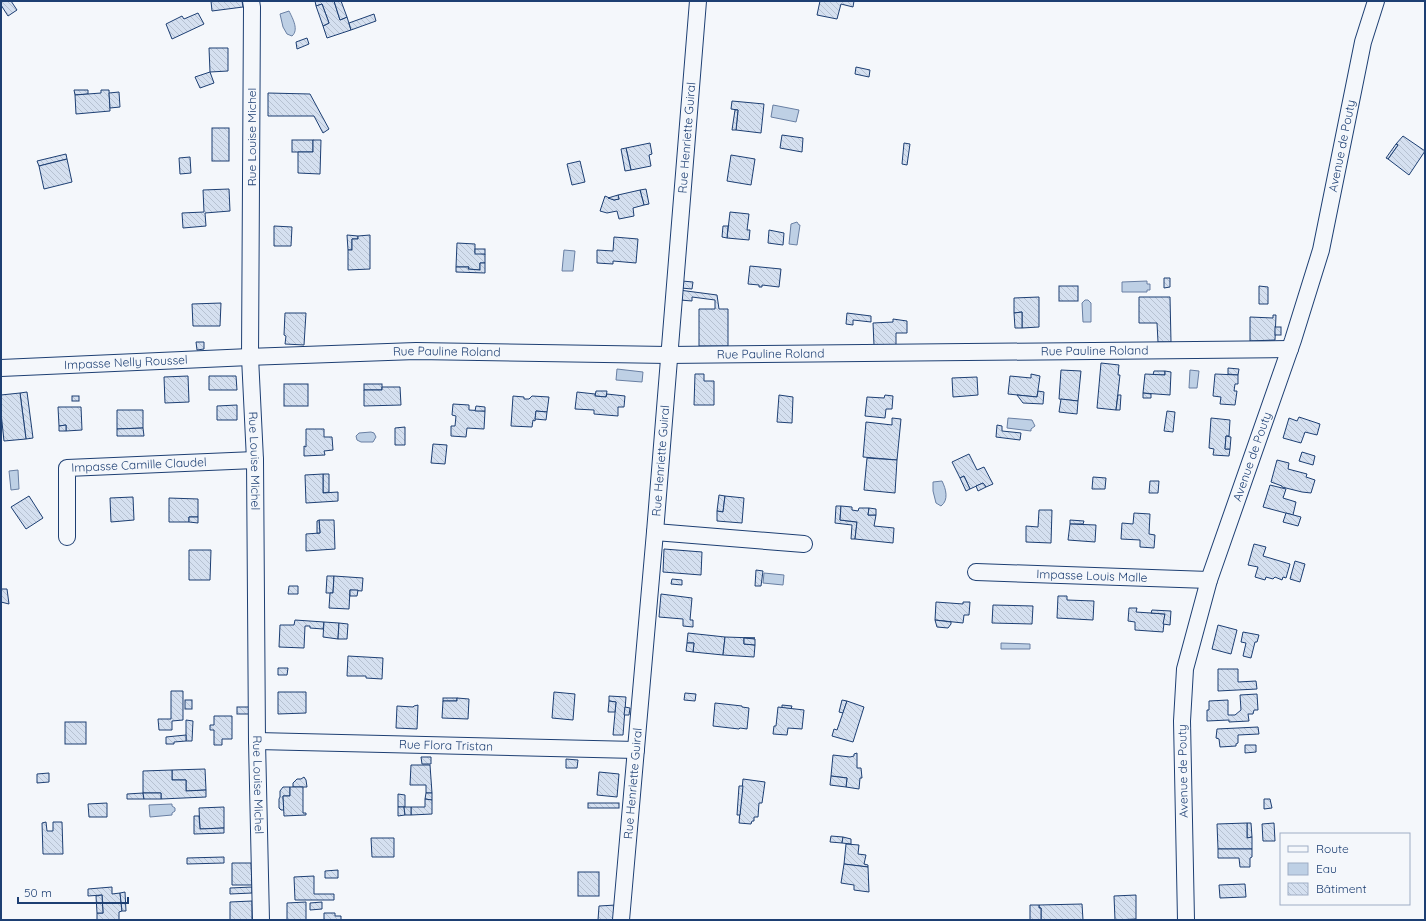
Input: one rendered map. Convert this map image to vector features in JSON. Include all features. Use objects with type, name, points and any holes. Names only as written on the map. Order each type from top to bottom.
[{"type":"street","name":"Rue Louise Michel","points":[[251,1],[250,356],[255,460],[260,920]]},
{"type":"street","name":"Rue Henriette Guiral","points":[[621,920],[655,532],[668,355],[698,1]]},
{"type":"street","name":"Avenue de Pouty","points":[[1186,920],[1182,721],[1185,669],[1209,580],[1290,349],[1321,250],[1363,42],[1376,1]]},
{"type":"street","name":"Rue Pauline Roland","points":[[250,356],[416,351],[668,355],[1290,349]]},
{"type":"street","name":"Impasse Nelly Roussel","points":[[1,368],[250,356]]},
{"type":"street","name":"Impasse Camille Claudel","points":[[67,537],[67,468],[255,460]]},
{"type":"street","points":[[655,532],[804,544]]},
{"type":"street","name":"Impasse Louis Malle","points":[[976,572],[1209,580]]},
{"type":"street","name":"Rue Flora Tristan","points":[[257,741],[636,750]]},
{"type":"water","points":[[289,11],[294,21],[295,28],[292,36],[287,34],[283,27],[280,14]]},
{"type":"water","points":[[773,105],[799,110],[796,122],[771,117]]},
{"type":"water","points":[[797,222],[800,225],[797,245],[789,244],[791,224]]},
{"type":"water","points":[[564,250],[575,251],[573,271],[562,271]]},
{"type":"water","points":[[1147,281],[1147,284],[1150,284],[1150,290],[1147,290],[1147,292],[1122,292],[1122,282]]},
{"type":"water","points":[[1085,300],[1088,300],[1091,303],[1091,322],[1083,322],[1082,303]]},
{"type":"water","points":[[617,369],[643,372],[642,382],[616,380]]},
{"type":"water","points":[[1190,370],[1199,371],[1197,388],[1189,388]]},
{"type":"water","points":[[1008,418],[1032,420],[1035,426],[1031,429],[1031,431],[1007,428]]},
{"type":"water","points":[[359,433],[374,433],[376,437],[373,442],[361,442],[357,440],[356,436]]},
{"type":"water","points":[[18,470],[19,489],[11,490],[9,471]]},
{"type":"water","points":[[942,481],[946,491],[946,498],[944,504],[941,506],[936,503],[933,491],[933,482]]},
{"type":"water","points":[[764,573],[784,575],[783,585],[763,583]]},
{"type":"water","points":[[1001,643],[1030,644],[1030,649],[1001,649]]},
{"type":"water","points":[[172,804],[175,811],[172,815],[150,817],[149,805]]},
{"type":"building","points":[[1,1],[11,1],[17,10],[8,16],[1,5]]},
{"type":"building","points":[[211,1],[242,1],[243,7],[212,11]]},
{"type":"building","points":[[315,1],[334,1],[340,20],[347,17],[351,30],[327,38],[323,26],[329,23],[322,4],[316,6]]},
{"type":"building","points":[[334,1],[341,1],[347,17],[340,20]]},
{"type":"building","points":[[820,1],[854,1],[853,7],[841,4],[837,19],[817,15]]},
{"type":"building","points":[[322,4],[329,23],[323,26],[316,6]]},
{"type":"building","points":[[198,13],[204,24],[172,39],[166,24],[182,16],[184,19]]},
{"type":"building","points":[[374,14],[376,21],[351,30],[349,23]]},
{"type":"building","points":[[307,38],[309,44],[297,49],[296,42]]},
{"type":"building","points":[[209,48],[228,48],[228,71],[210,72]]},
{"type":"building","points":[[856,67],[870,70],[869,77],[855,74]]},
{"type":"building","points":[[210,72],[214,83],[200,88],[195,77]]},
{"type":"building","points":[[74,90],[88,90],[88,94],[75,95]]},
{"type":"building","points":[[101,90],[109,90],[110,111],[76,114],[75,95],[101,93]]},
{"type":"building","points":[[119,92],[120,107],[110,108],[109,93]]},
{"type":"building","points":[[268,93],[310,94],[329,129],[323,133],[314,116],[268,116]]},
{"type":"building","points":[[732,101],[764,104],[761,133],[736,130],[738,110],[731,109]]},
{"type":"building","points":[[735,110],[738,110],[736,130],[732,130]]},
{"type":"building","points":[[212,128],[229,128],[229,161],[212,161]]},
{"type":"building","points":[[782,135],[803,138],[802,152],[780,148]]},
{"type":"building","points":[[1403,136],[1425,151],[1409,175],[1388,159],[1398,145],[1396,144]]},
{"type":"building","points":[[292,140],[313,140],[313,152],[292,152]]},
{"type":"building","points":[[313,140],[321,140],[320,174],[298,173],[298,152],[313,152]]},
{"type":"building","points":[[650,143],[652,154],[649,155],[651,166],[631,170],[626,148]]},
{"type":"building","points":[[904,143],[910,144],[907,165],[902,164]]},
{"type":"building","points":[[1396,144],[1398,145],[1388,159],[1386,158]]},
{"type":"building","points":[[626,148],[631,170],[625,171],[621,149]]},
{"type":"building","points":[[66,154],[67,159],[39,166],[37,161]]},
{"type":"building","points":[[731,155],[755,159],[751,185],[727,181]]},
{"type":"building","points":[[190,157],[191,173],[180,174],[179,158]]},
{"type":"building","points":[[67,159],[72,182],[44,189],[39,166]]},
{"type":"building","points":[[580,161],[585,182],[572,185],[567,164]]},
{"type":"building","points":[[229,189],[230,211],[205,213],[206,226],[183,228],[182,213],[204,212],[203,190]]},
{"type":"building","points":[[646,189],[649,204],[644,205],[640,190]]},
{"type":"building","points":[[640,190],[644,205],[633,208],[634,216],[619,219],[617,211],[607,213],[600,211],[605,196],[614,200],[619,199],[618,195]]},
{"type":"building","points":[[618,195],[619,199],[614,200],[608,198]]},
{"type":"building","points":[[730,212],[749,214],[747,230],[750,230],[749,240],[727,238]]},
{"type":"building","points":[[274,226],[292,227],[291,246],[274,246]]},
{"type":"building","points":[[723,226],[728,226],[727,238],[722,237]]},
{"type":"building","points":[[769,230],[784,233],[783,245],[768,243]]},
{"type":"building","points":[[347,235],[358,236],[358,239],[352,239],[352,250],[348,250]]},
{"type":"building","points":[[370,235],[370,269],[348,270],[348,250],[352,250],[352,239],[358,239],[358,236]]},
{"type":"building","points":[[614,237],[638,239],[636,263],[613,261],[613,264],[597,263],[597,250],[613,251]]},
{"type":"building","points":[[457,243],[475,244],[475,253],[485,254],[485,263],[480,263],[480,270],[468,269],[469,267],[456,267]]},
{"type":"building","points":[[475,249],[485,249],[485,254],[475,254]]},
{"type":"building","points":[[480,263],[485,263],[485,273],[456,272],[456,267],[469,267],[468,269],[480,270]]},
{"type":"building","points":[[750,266],[781,269],[779,287],[762,285],[762,287],[759,287],[759,285],[748,284]]},
{"type":"building","points":[[1164,278],[1170,278],[1170,287],[1164,288]]},
{"type":"building","points":[[682,281],[693,282],[692,289],[681,288]]},
{"type":"building","points":[[1059,286],[1078,286],[1078,301],[1059,301]]},
{"type":"building","points":[[1259,286],[1268,287],[1268,304],[1259,304]]},
{"type":"building","points":[[679,290],[717,295],[719,309],[728,309],[728,346],[699,346],[699,309],[715,309],[715,300],[692,297],[692,301],[680,300]]},
{"type":"building","points":[[1039,297],[1039,327],[1022,328],[1022,312],[1014,313],[1014,298]]},
{"type":"building","points":[[1139,297],[1170,297],[1171,342],[1158,342],[1157,323],[1139,323]]},
{"type":"building","points":[[221,303],[220,326],[193,326],[192,304]]},
{"type":"building","points":[[1022,312],[1022,328],[1015,328],[1014,313]]},
{"type":"building","points":[[285,313],[306,313],[304,345],[285,344]]},
{"type":"building","points":[[847,313],[871,316],[871,322],[853,320],[853,325],[846,324]]},
{"type":"building","points":[[1273,315],[1276,315],[1275,340],[1250,341],[1250,317],[1273,318]]},
{"type":"building","points":[[893,319],[907,321],[907,333],[896,333],[896,345],[874,345],[873,323],[893,322]]},
{"type":"building","points":[[1275,327],[1281,327],[1281,335],[1275,335]]},
{"type":"building","points":[[196,342],[204,342],[204,349],[197,350]]},
{"type":"building","points":[[1101,363],[1119,365],[1118,375],[1120,375],[1116,410],[1097,408]]},
{"type":"building","points":[[1228,368],[1239,369],[1238,375],[1228,374]]},
{"type":"building","points":[[1061,370],[1081,371],[1078,401],[1059,399]]},
{"type":"building","points":[[1154,371],[1165,371],[1165,375],[1153,375]]},
{"type":"building","points":[[1165,371],[1171,372],[1170,395],[1143,393],[1145,374],[1165,375]]},
{"type":"building","points":[[695,374],[704,374],[704,381],[714,381],[714,405],[694,405]]},
{"type":"building","points":[[1031,374],[1040,376],[1037,397],[1008,394],[1010,376],[1031,378]]},
{"type":"building","points":[[1215,374],[1238,375],[1238,384],[1235,384],[1234,391],[1237,391],[1235,405],[1220,404],[1221,397],[1213,396]]},
{"type":"building","points":[[188,376],[189,402],[165,403],[164,377]]},
{"type":"building","points":[[209,376],[236,376],[237,390],[209,390]]},
{"type":"building","points":[[977,377],[978,395],[953,397],[952,378]]},
{"type":"building","points":[[284,384],[308,384],[308,406],[284,406]]},
{"type":"building","points":[[364,384],[382,384],[382,390],[364,390]]},
{"type":"building","points":[[382,387],[400,387],[401,405],[364,406],[364,390],[382,390]]},
{"type":"building","points":[[596,391],[607,391],[606,397],[595,396]]},
{"type":"building","points":[[1038,391],[1044,392],[1043,404],[1023,403],[1017,395],[1037,397]]},
{"type":"building","points":[[27,392],[33,438],[26,439],[20,393]]},
{"type":"building","points":[[577,392],[606,397],[607,394],[625,396],[624,407],[618,407],[618,416],[594,414],[594,410],[575,409]]},
{"type":"building","points":[[20,393],[26,439],[4,441],[1,395]]},
{"type":"building","points":[[1143,393],[1151,394],[1151,398],[1143,398]]},
{"type":"building","points":[[779,395],[793,397],[792,423],[777,422]]},
{"type":"building","points":[[885,395],[893,396],[892,409],[886,409],[885,418],[865,416],[867,397],[884,398]]},
{"type":"building","points":[[1118,395],[1121,395],[1120,410],[1116,410]]},
{"type":"building","points":[[72,396],[79,396],[79,401],[72,401]]},
{"type":"building","points":[[513,396],[524,397],[524,399],[529,399],[532,396],[549,397],[547,412],[536,411],[535,421],[533,420],[532,427],[511,426]]},
{"type":"building","points":[[1061,399],[1078,401],[1077,414],[1059,412]]},
{"type":"building","points":[[453,404],[469,405],[469,410],[485,411],[484,429],[467,428],[466,437],[451,436],[451,426],[455,426],[456,416],[452,415]]},
{"type":"building","points":[[237,405],[237,420],[217,420],[217,406]]},
{"type":"building","points":[[476,406],[485,407],[485,411],[475,411]]},
{"type":"building","points":[[58,407],[81,407],[82,430],[66,431],[66,425],[59,426]]},
{"type":"building","points":[[117,410],[143,410],[143,428],[117,429]]},
{"type":"building","points":[[536,411],[547,412],[546,420],[535,419]]},
{"type":"building","points":[[1167,411],[1175,412],[1173,432],[1164,431]]},
{"type":"building","points":[[1299,417],[1320,424],[1317,435],[1305,432],[1301,443],[1283,438],[1289,418],[1297,421]]},
{"type":"building","points":[[892,418],[901,419],[897,460],[863,457],[866,422],[892,425]]},
{"type":"building","points":[[1211,418],[1230,420],[1229,436],[1226,436],[1225,449],[1230,449],[1229,456],[1213,455],[1214,449],[1209,448]]},
{"type":"building","points":[[66,425],[66,431],[59,431],[59,426]]},
{"type":"building","points":[[997,425],[1002,426],[1002,431],[1021,433],[1020,440],[996,437]]},
{"type":"building","points":[[405,427],[405,445],[395,445],[395,428]]},
{"type":"building","points":[[143,428],[144,436],[117,436],[117,429]]},
{"type":"building","points":[[306,429],[324,429],[324,437],[332,437],[333,450],[324,451],[325,455],[304,456],[304,446],[306,447]]},
{"type":"building","points":[[1226,436],[1231,437],[1230,449],[1225,449]]},
{"type":"building","points":[[433,444],[447,445],[445,464],[431,463]]},
{"type":"building","points":[[1302,452],[1315,456],[1313,465],[1299,461]]},
{"type":"building","points":[[969,454],[977,470],[984,467],[993,484],[986,487],[983,483],[970,489],[964,476],[960,478],[952,462]]},
{"type":"building","points":[[867,458],[897,460],[895,493],[864,490]]},
{"type":"building","points":[[1277,460],[1289,463],[1288,469],[1307,474],[1306,477],[1315,480],[1311,493],[1282,487],[1271,482]]},
{"type":"building","points":[[323,474],[329,474],[329,492],[323,493]]},
{"type":"building","points":[[323,474],[323,493],[338,492],[338,501],[306,503],[305,475]]},
{"type":"building","points":[[964,476],[970,489],[966,491],[960,478]]},
{"type":"building","points":[[1093,477],[1106,478],[1105,489],[1092,489]]},
{"type":"building","points":[[1150,481],[1159,481],[1158,493],[1149,493]]},
{"type":"building","points":[[983,483],[986,487],[978,491],[976,486]]},
{"type":"building","points":[[1270,485],[1286,489],[1283,498],[1296,502],[1293,515],[1263,507]]},
{"type":"building","points":[[719,495],[725,496],[723,512],[717,511]]},
{"type":"building","points":[[29,496],[43,518],[26,529],[11,507]]},
{"type":"building","points":[[725,496],[744,498],[742,523],[717,521],[717,511],[723,512]]},
{"type":"building","points":[[133,497],[134,520],[111,522],[110,498]]},
{"type":"building","points":[[169,498],[198,499],[198,517],[189,517],[189,522],[169,522]]},
{"type":"building","points":[[836,506],[841,506],[840,520],[857,522],[855,539],[851,539],[852,525],[835,523]]},
{"type":"building","points":[[841,506],[852,507],[852,510],[858,511],[859,508],[869,508],[868,515],[876,515],[874,526],[894,528],[893,543],[855,539],[857,522],[840,520]]},
{"type":"building","points":[[869,508],[876,509],[876,515],[868,515]]},
{"type":"building","points":[[1039,510],[1052,510],[1051,543],[1026,542],[1026,526],[1038,527]]},
{"type":"building","points":[[1134,513],[1150,514],[1149,534],[1155,535],[1154,548],[1140,547],[1140,540],[1121,539],[1122,523],[1133,524]]},
{"type":"building","points":[[1286,513],[1301,517],[1298,526],[1283,522]]},
{"type":"building","points":[[189,517],[198,517],[198,523],[189,522]]},
{"type":"building","points":[[319,520],[334,520],[335,549],[306,551],[306,534],[320,533]]},
{"type":"building","points":[[319,520],[320,533],[317,533],[317,521]]},
{"type":"building","points":[[1070,520],[1084,521],[1083,524],[1070,524]]},
{"type":"building","points":[[1070,524],[1096,525],[1095,542],[1068,540]]},
{"type":"building","points":[[1254,544],[1266,547],[1263,556],[1290,564],[1286,578],[1283,577],[1282,580],[1275,577],[1273,579],[1266,577],[1265,580],[1255,577],[1258,567],[1248,565]]},
{"type":"building","points":[[664,549],[702,552],[701,575],[663,572]]},
{"type":"building","points":[[189,550],[211,550],[210,580],[189,580]]},
{"type":"building","points":[[1295,561],[1305,564],[1300,582],[1290,579]]},
{"type":"building","points":[[756,570],[763,571],[761,586],[755,586]]},
{"type":"building","points":[[327,576],[334,576],[333,593],[326,593]]},
{"type":"building","points":[[334,576],[363,578],[362,591],[350,590],[349,609],[329,608],[330,593],[333,593]]},
{"type":"building","points":[[672,579],[682,580],[682,585],[671,584]]},
{"type":"building","points":[[289,586],[298,586],[298,594],[288,594]]},
{"type":"building","points":[[1,589],[7,589],[9,604],[1,602]]},
{"type":"building","points":[[350,590],[358,590],[357,596],[350,596]]},
{"type":"building","points":[[661,594],[692,598],[690,620],[693,620],[693,627],[683,626],[683,619],[659,617]]},
{"type":"building","points":[[1058,596],[1067,596],[1067,600],[1094,601],[1093,620],[1057,618]]},
{"type":"building","points":[[936,602],[963,604],[963,602],[970,602],[969,615],[964,615],[963,623],[935,620]]},
{"type":"building","points":[[993,605],[1033,606],[1032,624],[992,623]]},
{"type":"building","points":[[1129,608],[1137,608],[1136,612],[1165,614],[1163,632],[1135,630],[1135,622],[1128,621]]},
{"type":"building","points":[[1152,610],[1171,611],[1170,625],[1163,624],[1165,614],[1151,613]]},
{"type":"building","points":[[295,620],[324,622],[323,629],[305,626],[304,648],[279,647],[280,625],[294,625]]},
{"type":"building","points":[[935,620],[951,622],[951,624],[948,628],[937,627]]},
{"type":"building","points":[[324,622],[339,623],[338,639],[323,637]]},
{"type":"building","points":[[339,623],[348,624],[347,639],[338,639]]},
{"type":"building","points":[[1218,625],[1237,630],[1231,654],[1212,649]]},
{"type":"building","points":[[1243,632],[1259,635],[1257,642],[1255,642],[1251,658],[1243,656],[1246,643],[1241,642]]},
{"type":"building","points":[[688,633],[725,637],[723,655],[693,652],[694,643],[687,643]]},
{"type":"building","points":[[725,637],[755,638],[744,638],[744,644],[755,645],[754,657],[723,655]]},
{"type":"building","points":[[744,638],[755,639],[755,645],[744,644]]},
{"type":"building","points":[[687,643],[694,643],[693,652],[686,651]]},
{"type":"building","points":[[348,656],[383,658],[382,679],[366,678],[366,676],[347,676]]},
{"type":"building","points":[[278,668],[288,668],[287,675],[278,675]]},
{"type":"building","points":[[1218,669],[1238,669],[1238,682],[1256,681],[1257,689],[1218,691]]},
{"type":"building","points":[[171,691],[183,691],[183,720],[172,721],[172,730],[159,730],[158,719],[171,719]]},
{"type":"building","points":[[278,692],[306,692],[306,713],[278,714]]},
{"type":"building","points":[[554,692],[575,694],[573,720],[552,718]]},
{"type":"building","points":[[685,693],[696,694],[695,701],[684,700]]},
{"type":"building","points":[[1257,694],[1258,710],[1254,710],[1253,714],[1248,714],[1249,721],[1207,721],[1209,701],[1228,700],[1228,715],[1235,715],[1241,710],[1240,695]]},
{"type":"building","points":[[609,696],[626,697],[623,735],[613,735],[616,702],[609,701]]},
{"type":"building","points":[[443,698],[457,698],[457,701],[443,701]]},
{"type":"building","points":[[457,698],[469,699],[468,719],[442,718],[443,701],[457,701]]},
{"type":"building","points":[[185,700],[192,700],[192,709],[185,709]]},
{"type":"building","points":[[842,700],[847,701],[843,713],[839,712]]},
{"type":"building","points":[[609,701],[616,702],[615,712],[608,712]]},
{"type":"building","points":[[847,701],[864,707],[853,742],[832,736],[834,729],[837,730]]},
{"type":"building","points":[[715,703],[749,708],[747,729],[713,726]]},
{"type":"building","points":[[418,705],[417,729],[396,728],[397,706],[413,707]]},
{"type":"building","points":[[782,705],[792,706],[791,709],[782,708]]},
{"type":"building","points":[[237,707],[250,707],[250,714],[237,714]]},
{"type":"building","points":[[625,707],[630,708],[629,715],[624,715]]},
{"type":"building","points":[[778,707],[804,710],[802,729],[788,728],[787,735],[773,734],[774,726],[776,726]]},
{"type":"building","points":[[214,716],[232,716],[232,739],[222,739],[222,745],[214,745],[214,730],[210,730],[210,725],[214,725]]},
{"type":"building","points":[[186,720],[193,721],[192,741],[186,741]]},
{"type":"building","points":[[65,722],[86,722],[86,744],[65,744]]},
{"type":"building","points":[[1258,727],[1259,734],[1238,735],[1238,743],[1236,746],[1220,747],[1219,739],[1216,738],[1217,729]]},
{"type":"building","points":[[186,735],[186,741],[166,744],[166,737]]},
{"type":"building","points":[[1245,745],[1256,745],[1256,752],[1245,753]]},
{"type":"building","points":[[857,753],[857,768],[861,768],[862,778],[860,778],[859,789],[846,787],[847,778],[831,776],[833,755],[850,757]]},
{"type":"building","points":[[421,757],[431,757],[431,764],[422,764]]},
{"type":"building","points":[[566,759],[578,760],[577,768],[566,768]]},
{"type":"building","points":[[411,765],[430,765],[432,793],[426,793],[426,785],[410,785]]},
{"type":"building","points":[[205,769],[206,790],[186,791],[186,780],[172,780],[172,770]]},
{"type":"building","points":[[172,770],[172,780],[186,780],[186,791],[206,790],[206,797],[161,799],[161,793],[143,793],[143,771]]},
{"type":"building","points":[[599,772],[619,774],[617,797],[597,795]]},
{"type":"building","points":[[49,773],[49,782],[37,783],[37,774]]},
{"type":"building","points":[[831,776],[847,778],[846,787],[830,785]]},
{"type":"building","points":[[304,777],[307,787],[293,787],[293,783],[297,779]]},
{"type":"building","points":[[743,779],[765,782],[762,803],[759,803],[758,817],[754,817],[754,821],[752,821],[751,824],[739,823]]},
{"type":"building","points":[[739,786],[743,786],[740,815],[737,815]]},
{"type":"building","points":[[283,787],[290,787],[290,796],[283,796],[284,810],[281,810],[279,808],[279,799],[280,791]]},
{"type":"building","points":[[290,787],[303,787],[303,813],[306,813],[306,815],[284,816],[283,796],[290,796]]},
{"type":"building","points":[[143,793],[144,799],[127,799],[127,794]]},
{"type":"building","points":[[143,793],[161,793],[161,799],[144,799]]},
{"type":"building","points":[[426,793],[432,793],[432,800],[425,799]]},
{"type":"building","points":[[398,794],[405,795],[405,807],[398,807]]},
{"type":"building","points":[[425,799],[432,800],[432,814],[411,815],[411,807],[425,807]]},
{"type":"building","points":[[1264,799],[1270,799],[1272,808],[1264,809]]},
{"type":"building","points":[[107,803],[107,817],[89,817],[88,804]]},
{"type":"building","points":[[588,803],[619,803],[619,808],[588,808]]},
{"type":"building","points":[[224,807],[224,828],[200,829],[199,808]]},
{"type":"building","points":[[398,807],[404,807],[405,815],[398,816]]},
{"type":"building","points":[[404,807],[411,807],[411,815],[405,815]]},
{"type":"building","points":[[194,816],[199,816],[200,829],[224,828],[224,833],[194,834]]},
{"type":"building","points":[[46,822],[47,831],[53,831],[53,822],[62,822],[63,854],[43,854],[42,823]]},
{"type":"building","points":[[1247,823],[1251,823],[1252,837],[1247,838]]},
{"type":"building","points":[[1247,823],[1247,838],[1252,837],[1252,849],[1218,849],[1217,824]]},
{"type":"building","points":[[1274,823],[1275,841],[1263,841],[1262,824]]},
{"type":"building","points":[[831,836],[843,837],[842,843],[830,842]]},
{"type":"building","points":[[843,837],[851,839],[851,844],[842,843]]},
{"type":"building","points":[[371,838],[394,838],[394,857],[372,857]]},
{"type":"building","points":[[846,844],[859,845],[858,854],[866,855],[864,864],[868,865],[868,867],[844,864]]},
{"type":"building","points":[[1218,849],[1252,849],[1250,867],[1240,867],[1239,858],[1218,858]]},
{"type":"building","points":[[224,857],[224,863],[187,864],[187,858]]},
{"type":"building","points":[[232,863],[251,863],[252,885],[232,885]]},
{"type":"building","points":[[844,864],[868,867],[869,892],[854,890],[854,885],[841,883]]},
{"type":"building","points":[[338,870],[338,878],[325,878],[325,871]]},
{"type":"building","points":[[578,872],[599,872],[599,896],[578,896]]},
{"type":"building","points":[[314,876],[314,894],[334,894],[334,900],[295,900],[294,877]]},
{"type":"building","points":[[1245,884],[1246,897],[1220,898],[1219,885]]},
{"type":"building","points":[[112,887],[112,894],[120,893],[122,911],[119,912],[119,920],[97,920],[97,913],[103,913],[102,895],[88,896],[88,889]]},
{"type":"building","points":[[252,887],[252,893],[230,894],[230,888]]},
{"type":"building","points":[[125,892],[126,911],[122,911],[120,893]]},
{"type":"building","points":[[102,895],[103,913],[97,913],[96,896]]},
{"type":"building","points":[[1136,895],[1136,919],[1115,920],[1114,896]]},
{"type":"building","points":[[252,901],[252,920],[230,920],[230,902]]},
{"type":"building","points":[[306,902],[306,920],[287,920],[287,903]]},
{"type":"building","points":[[322,902],[322,909],[310,910],[310,903]]},
{"type":"building","points":[[1082,904],[1083,920],[1041,920],[1041,908],[1039,908],[1039,905]]},
{"type":"building","points":[[616,905],[615,920],[598,920],[599,906]]},
{"type":"building","points":[[1030,905],[1039,905],[1039,908],[1041,908],[1041,920],[1030,920]]},
{"type":"building","points":[[324,913],[335,913],[335,916],[341,916],[341,920],[324,920]]}]
